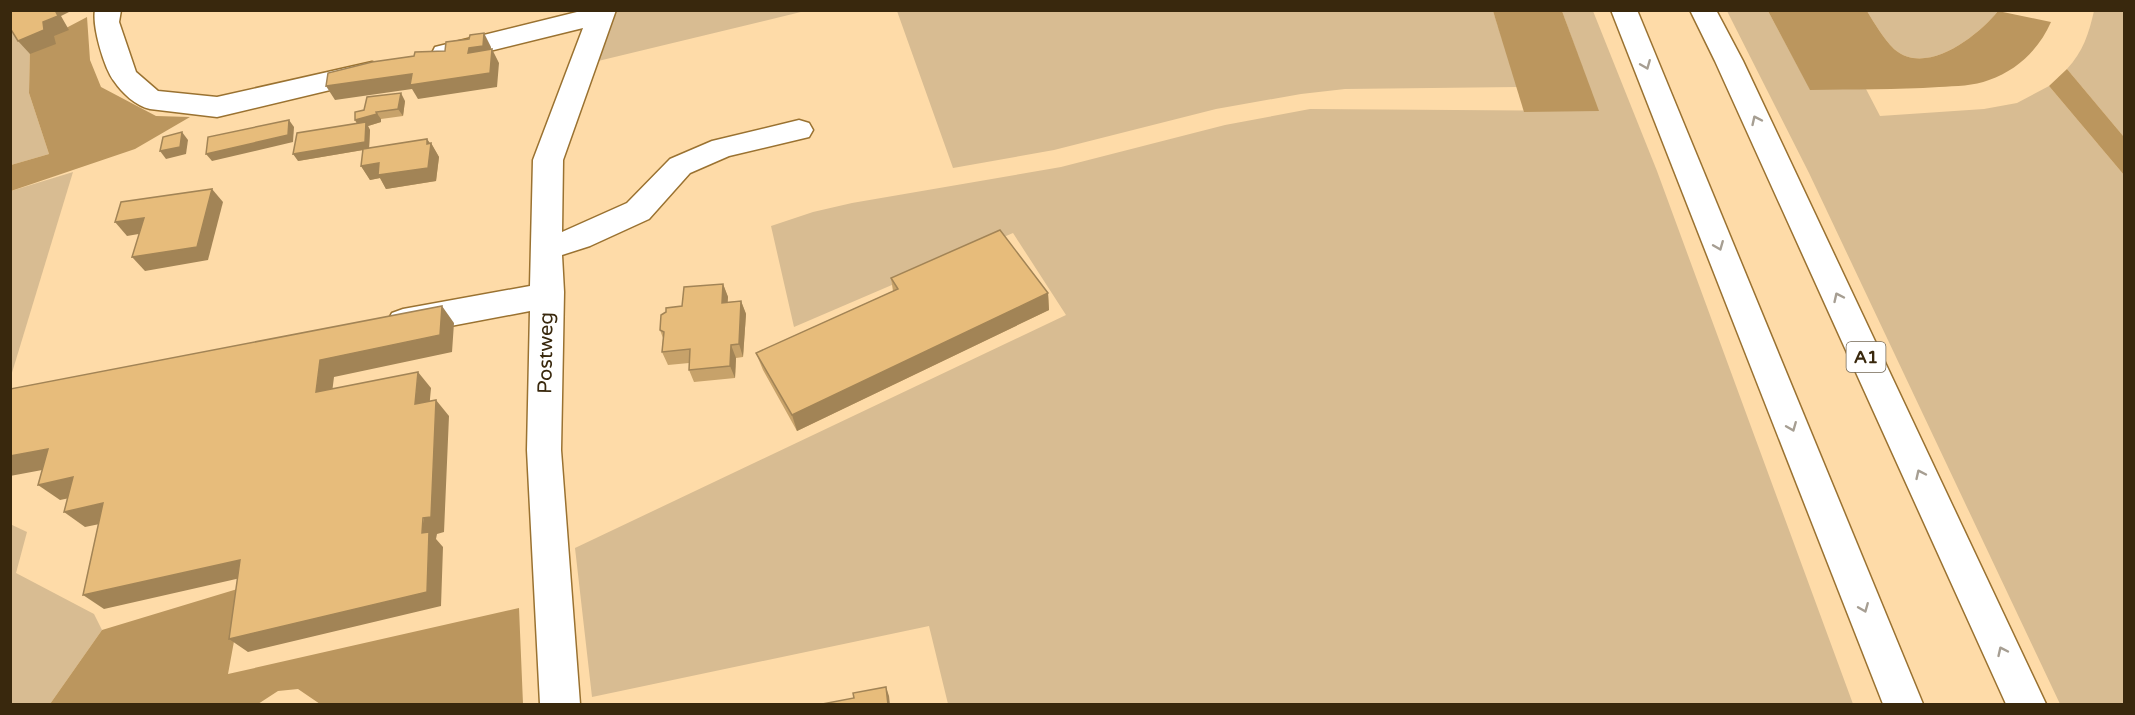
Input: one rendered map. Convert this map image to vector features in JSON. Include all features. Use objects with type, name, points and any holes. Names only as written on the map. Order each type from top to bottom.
[{"type":"main road","points":[[108,10],[106,22],[124,76],[150,100],[217,107],[602,13]]},
{"type":"main road","points":[[1624,10],[1903,705]]},
{"type":"main road","name":"A1","points":[[1703,10],[1729,61],[2026,705]]},
{"type":"main road","name":"Postweg","points":[[560,705],[544,450],[548,292],[548,160],[602,13]]},
{"type":"main road","points":[[548,248],[638,211],[680,166],[723,147],[799,130]]},
{"type":"main road","points":[[370,329],[532,298],[548,292]]},
{"type":"shaded area","points":[[612,11],[805,11],[594,62]]},
{"type":"shaded area","points":[[897,11],[1493,11],[1518,87],[1345,89],[1301,94],[1216,109],[1054,150],[953,168]]},
{"type":"shaded area","points":[[1493,11],[1562,11],[1599,111],[1524,112]]},
{"type":"shaded area","points":[[1562,11],[1593,11],[1657,171],[1853,704],[948,704],[929,626],[592,697],[575,548],[1066,315],[1013,233],[794,327],[771,226],[813,212],[852,203],[1061,167],[1225,125],[1310,109],[1598,111]]},
{"type":"shaded area","points":[[1727,11],[1768,11],[1810,89],[1866,89],[1880,116],[1984,109],[2017,103],[2049,86],[2124,175],[2124,704],[2060,704],[1809,173]]},
{"type":"shaded area","points":[[1768,11],[1867,11],[1894,49],[1907,56],[1921,58],[1936,56],[1951,50],[1978,31],[1998,11],[2051,22],[2034,50],[2009,71],[1983,82],[1923,88],[1810,90]]},
{"type":"shaded area","points":[[1867,11],[1998,11],[1965,41],[1936,56],[1921,58],[1907,56],[1894,49]]},
{"type":"shaded area","points":[[2094,11],[2124,11],[2124,137],[2067,69],[2085,42]]},
{"type":"shaded area","points":[[87,17],[90,60],[101,87],[156,116],[190,117],[135,149],[11,191],[11,165],[49,154],[29,93],[30,47]]},
{"type":"shaded area","points":[[10,26],[30,47],[29,93],[49,154],[11,165]]},
{"type":"shaded area","points":[[2067,69],[2124,137],[2124,175],[2049,86]]},
{"type":"shaded area","points":[[73,172],[11,376],[11,191]]},
{"type":"shaded area","points":[[10,524],[27,532],[16,573],[94,614],[102,630],[50,704],[11,704]]},
{"type":"shaded area","points":[[244,587],[228,674],[519,608],[523,704],[320,704],[298,689],[278,691],[258,704],[50,704],[102,630]]},
{"type":"building","points":[[10,10],[55,10],[58,16],[43,22],[44,30],[18,41],[10,28]]},
{"type":"building","points":[[484,33],[483,46],[469,48],[468,53],[492,49],[490,73],[410,85],[412,74],[326,86],[328,73],[372,62],[414,56],[415,52],[445,51],[446,42],[469,39],[470,35]]},
{"type":"building","points":[[401,93],[398,109],[376,112],[377,114],[355,120],[355,112],[364,110],[367,97]]},
{"type":"building","points":[[289,120],[288,135],[206,154],[208,137]]},
{"type":"building","points":[[366,122],[365,142],[293,154],[297,133]]},
{"type":"building","points":[[182,132],[180,147],[160,151],[163,137]]},
{"type":"building","points":[[427,139],[427,144],[431,143],[428,168],[378,175],[379,163],[361,166],[363,149]]},
{"type":"building","points":[[212,189],[197,247],[132,257],[144,218],[115,222],[121,202]]},
{"type":"building","points":[[1000,230],[1048,293],[792,415],[756,353],[898,289],[891,278]]},
{"type":"building","points":[[723,284],[722,303],[741,301],[739,344],[731,345],[730,366],[689,370],[690,349],[662,352],[664,332],[660,330],[661,315],[666,312],[666,308],[682,306],[684,287]]},
{"type":"building","points":[[442,306],[440,335],[320,360],[316,392],[418,372],[415,404],[436,400],[431,517],[423,518],[422,533],[429,532],[427,592],[229,639],[240,560],[83,595],[103,503],[64,512],[73,477],[38,485],[48,449],[10,456],[10,389]]},
{"type":"building","points":[[886,687],[888,705],[817,705],[854,698],[853,693]]}]
